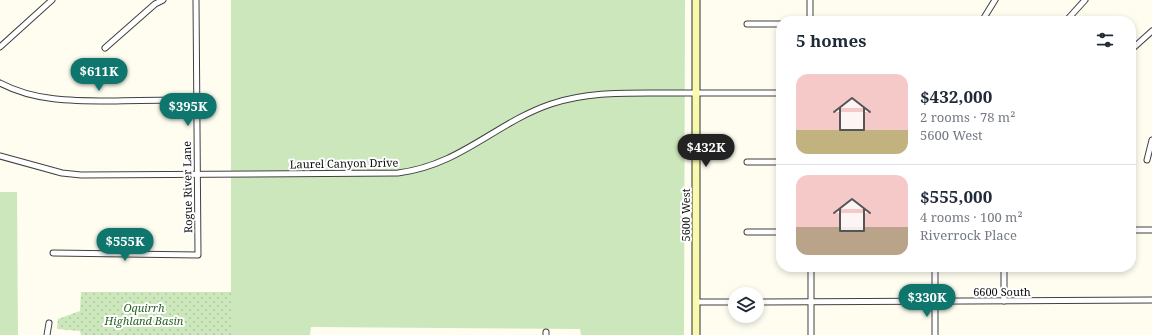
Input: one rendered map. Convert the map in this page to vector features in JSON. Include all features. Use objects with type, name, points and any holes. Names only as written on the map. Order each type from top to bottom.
[{"type":"main road","name":"5600 West","points":[[696,0],[696,335]]},
{"type":"street","points":[[0,46],[52,0]]},
{"type":"street","points":[[105,48],[155,4],[163,0]]},
{"type":"street","name":"Rogue River Lane","points":[[53,253],[198,255],[196,0]]},
{"type":"street","points":[[810,0],[810,16]]},
{"type":"street","points":[[985,16],[995,0]]},
{"type":"street","points":[[1071,16],[1085,0]]},
{"type":"street","points":[[747,24],[776,24]]},
{"type":"street","points":[[1136,45],[1152,30]]},
{"type":"street","points":[[0,82],[23,93],[60,100],[196,100]]},
{"type":"street","name":"Laurel Canyon Drive","points":[[0,156],[62,172],[81,175],[380,174],[408,172],[447,160],[525,115],[560,101],[603,94],[776,93]]},
{"type":"street","points":[[1147,160],[1152,140]]},
{"type":"street","points":[[747,162],[776,162]]},
{"type":"street","points":[[1136,230],[1152,230]]},
{"type":"street","points":[[747,232],[776,232]]},
{"type":"street","points":[[811,272],[811,335]]},
{"type":"street","points":[[935,272],[935,335]]},
{"type":"street","points":[[1004,272],[1004,301]]},
{"type":"street","name":"6600 South","points":[[764,302],[1152,300]]},
{"type":"street","points":[[696,302],[728,302]]},
{"type":"street","points":[[47,335],[49,323]]},
{"type":"green space","points":[[231,0],[685,0],[684,335],[581,335],[580,329],[311,327],[310,335],[231,335]]},
{"type":"green space","points":[[0,192],[17,192],[18,335],[0,335]]},
{"type":"green space","name":"Oquirrh Highland Basin","points":[[81,292],[232,292],[231,335],[81,335],[80,331],[57,329],[58,319],[80,311]]}]
